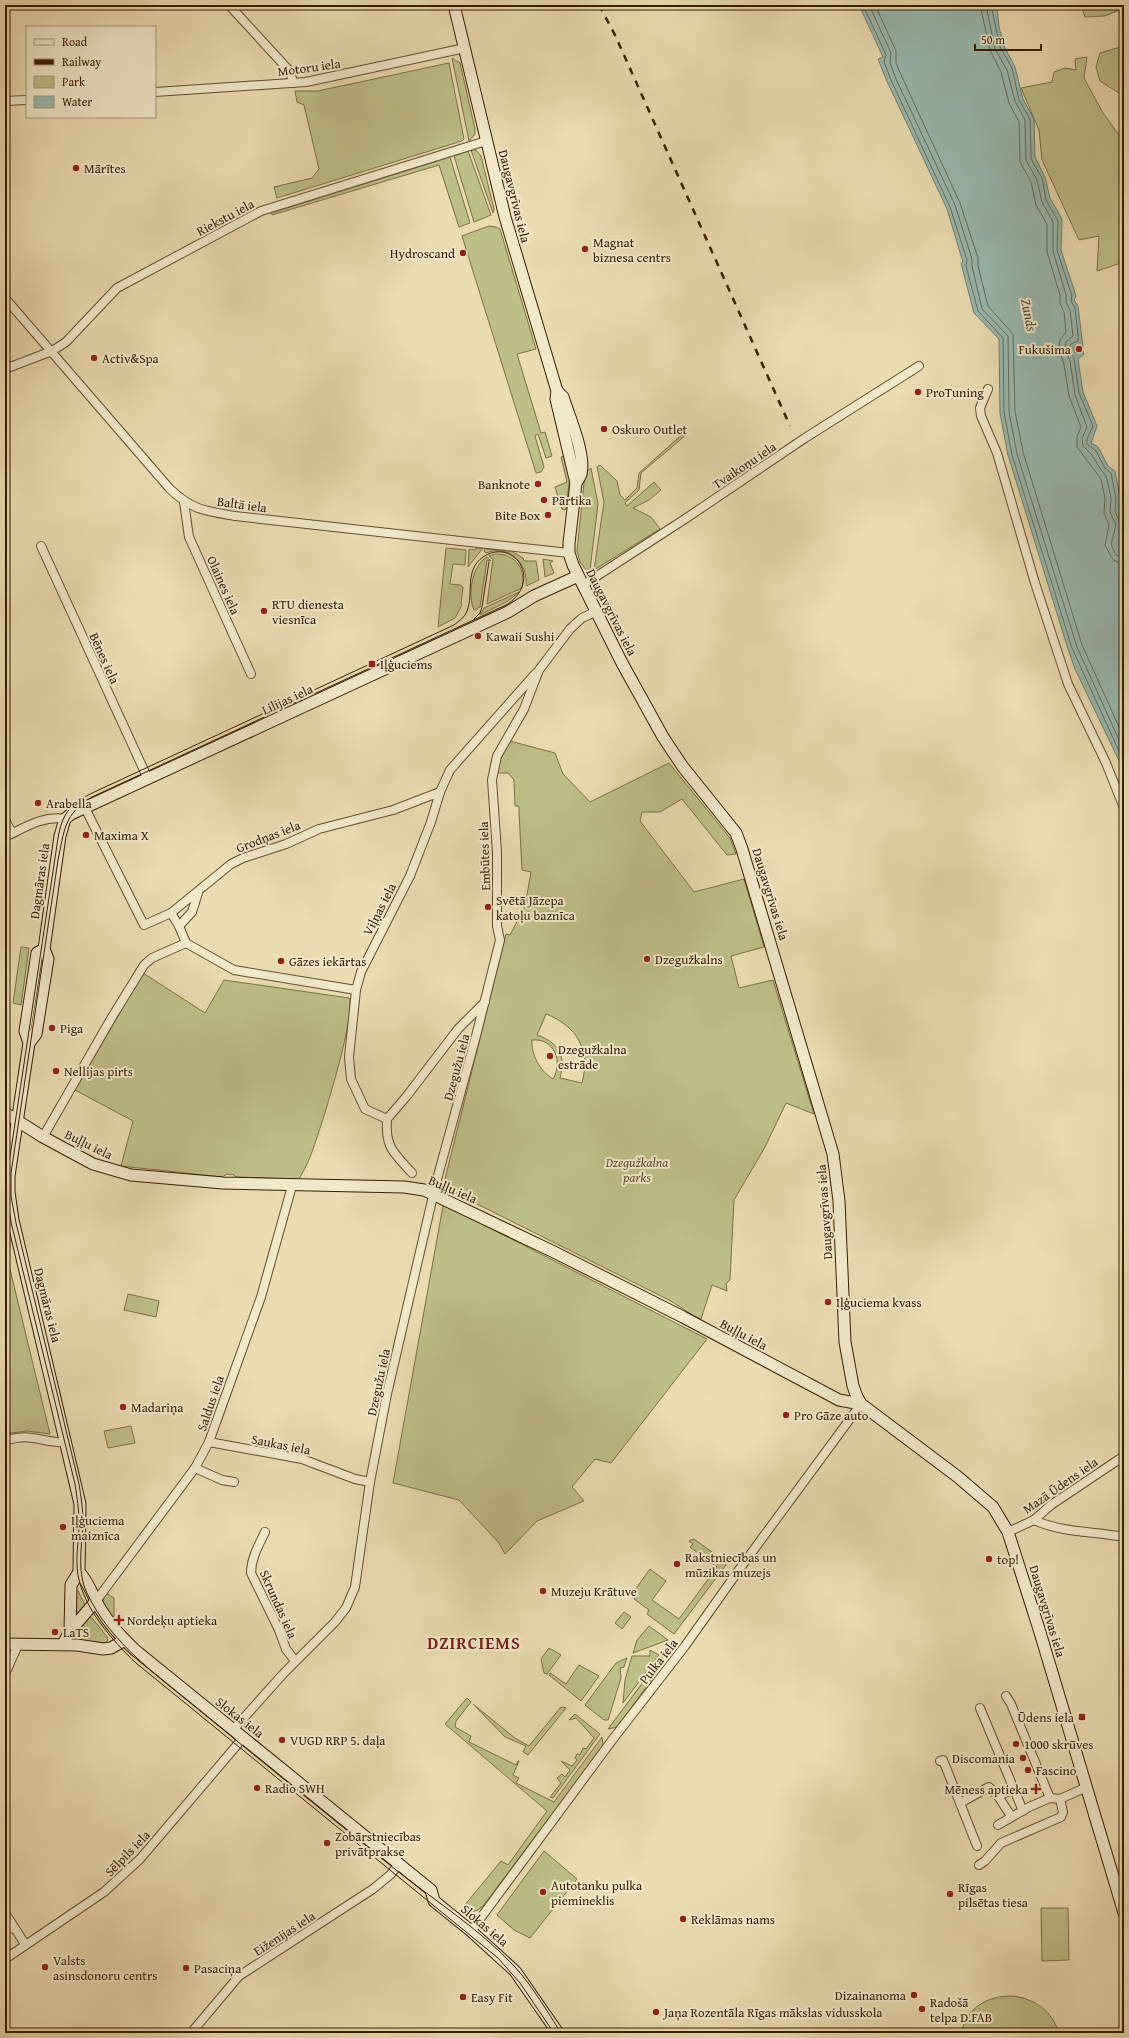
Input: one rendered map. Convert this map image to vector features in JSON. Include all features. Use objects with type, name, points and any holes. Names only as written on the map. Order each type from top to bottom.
[{"type":"street","points":[[229,5],[290,71],[293,83]]},
{"type":"street","name":"Daugavgrīvas iela","points":[[454,5],[513,248],[557,391],[563,397],[580,453],[581,474],[576,482],[569,553],[595,612],[624,667],[675,756],[736,833],[833,1154],[839,1202],[845,1342],[853,1386],[861,1404],[958,1477],[988,1503],[997,1512],[1008,1532],[1087,1787],[1124,1913]]},
{"type":"street","name":"Motoru iela","points":[[156,92],[306,82],[340,76],[464,48]]},
{"type":"street","points":[[5,101],[26,100]]},
{"type":"street","name":"Riekstu iela","points":[[5,369],[52,350],[66,342],[117,288],[262,211],[486,141]]},
{"type":"street","name":"Baltā iela","points":[[5,298],[52,350],[155,471],[184,502],[205,511],[235,516],[569,553]]},
{"type":"street","name":"Tvaikoņu iela","points":[[580,580],[685,519],[805,438],[919,366]]},
{"type":"street","points":[[988,389],[980,408],[981,416],[997,453],[1035,583],[1068,684],[1106,763],[1124,808]]},
{"type":"street","name":"Olaines iela","points":[[184,502],[189,537],[252,674]]},
{"type":"street","name":"Bēnes iela","points":[[41,546],[148,779]]},
{"type":"street","name":"Lilijas iela","points":[[65,819],[85,808],[508,612],[534,596],[580,580]]},
{"type":"street","name":"Embūtes iela","points":[[486,1001],[500,940],[498,932],[497,852],[492,780],[494,766],[497,756],[524,709],[539,670],[570,629],[582,618],[595,612]]},
{"type":"street","name":"Viļņas iela","points":[[387,1120],[365,1109],[352,1079],[348,1057],[356,990],[368,957],[410,876],[431,822],[440,792],[450,770],[465,751],[539,670]]},
{"type":"street","name":"Grodņas iela","points":[[85,808],[144,926],[171,913],[198,893],[231,864],[243,858],[286,844],[319,829],[392,810],[440,792]]},
{"type":"street","points":[[5,820],[9,835],[46,818],[54,817],[65,819]]},
{"type":"street","name":"Dagmāras iela","points":[[63,1644],[70,1631],[71,1585],[79,1572],[80,1504],[10,1208],[9,1176],[29,1043],[36,1034],[48,959],[44,949],[58,848],[65,819]]},
{"type":"street","points":[[179,926],[192,912],[198,893]]},
{"type":"street","points":[[171,913],[186,942],[234,970],[356,990]]},
{"type":"street","points":[[42,1137],[144,965],[152,958],[186,942]]},
{"type":"street","points":[[412,1173],[392,1150],[388,1142],[387,1120],[458,1029],[486,1001]]},
{"type":"street","name":"Dzegužu iela","points":[[233,1730],[295,1661],[335,1622],[346,1608],[356,1587],[370,1482],[387,1394],[433,1193],[486,1001]]},
{"type":"street","name":"Buļļu iela","points":[[5,1113],[42,1137],[93,1164],[116,1172],[223,1183],[292,1186],[404,1187],[433,1193],[683,1317],[834,1398],[861,1404]]},
{"type":"street","points":[[5,1140],[13,1148]]},
{"type":"street","name":"Saldus iela","points":[[96,1601],[195,1468],[209,1442],[261,1297],[292,1186]]},
{"type":"street","name":"Pulka iela","points":[[471,1931],[613,1739],[686,1646],[741,1566],[861,1404]]},
{"type":"street","points":[[5,1441],[26,1436],[54,1442],[66,1442]]},
{"type":"street","name":"Saukas iela","points":[[209,1442],[302,1458],[356,1479],[370,1482]]},
{"type":"street","name":"Mazā Ūdens iela","points":[[1008,1532],[1034,1520],[1051,1505],[1124,1456]]},
{"type":"street","points":[[195,1468],[222,1480],[234,1482]]},
{"type":"street","points":[[1034,1520],[1046,1525],[1063,1529],[1124,1537]]},
{"type":"street","name":"Skrundas iela","points":[[265,1532],[255,1552],[251,1566],[251,1573],[279,1630],[286,1649],[295,1661]]},
{"type":"street","points":[[5,1644],[63,1644],[103,1649],[111,1648],[125,1640],[108,1622],[86,1579],[79,1572]]},
{"type":"street","points":[[70,1631],[96,1601]]},
{"type":"street","name":"Slokas iela","points":[[125,1640],[233,1730],[432,1890],[434,1901],[471,1931],[515,1971],[558,2033]]},
{"type":"street","points":[[5,1674],[18,1645]]},
{"type":"street","points":[[1006,1696],[1011,1704],[1050,1798]]},
{"type":"street","points":[[980,1708],[1022,1811]]},
{"type":"street","name":"Sēlpils iela","points":[[5,1959],[25,1944],[104,1892],[124,1875],[140,1859],[243,1738]]},
{"type":"street","points":[[940,1761],[943,1760],[977,1846]]},
{"type":"street","points":[[960,1804],[989,1787],[998,1796],[1011,1816]]},
{"type":"street","points":[[998,1825],[1011,1816],[1050,1798],[1060,1799],[1087,1787]]},
{"type":"street","points":[[998,1796],[1014,1789]]},
{"type":"street","points":[[979,1865],[985,1861],[1001,1843],[1061,1817],[1063,1812],[1060,1799]]},
{"type":"street","name":"Eiženijas iela","points":[[191,2033],[235,1980],[373,1889],[386,1879],[400,1863]]},
{"type":"street","points":[[5,1913],[25,1944]]},
{"type":"street","points":[[5,1927],[15,1930]]},
{"type":"green space","points":[[1081,5],[1124,5],[1124,8],[1105,16],[1085,17]]},
{"type":"green space","points":[[1124,46],[1124,93],[1119,93],[1100,81],[1096,67],[1100,53]]},
{"type":"green space","points":[[1087,57],[1084,78],[1103,113],[1124,142],[1124,262],[1097,271],[1099,236],[1079,240],[1042,160],[1039,130],[1021,88],[1052,82],[1054,72],[1065,68],[1076,70],[1075,59]]},
{"type":"green space","points":[[452,58],[460,63],[475,129],[475,134],[469,141]]},
{"type":"green space","points":[[449,63],[464,139],[462,141],[277,198],[274,187],[312,178],[319,169],[304,105],[297,102],[295,91],[318,91]]},
{"type":"green space","points":[[471,150],[476,150],[481,156],[494,209],[493,213]]},
{"type":"green space","points":[[468,151],[491,215],[474,222],[454,156]]},
{"type":"green space","points":[[450,157],[470,223],[459,227],[439,165],[272,215],[271,213]]},
{"type":"green space","points":[[489,226],[500,229],[536,349],[517,354],[541,433],[545,432],[552,456],[546,458],[538,434],[535,436],[544,467],[541,472],[536,473],[462,236]]},
{"type":"green space","points":[[685,432],[687,434],[641,473],[639,490],[625,503],[627,506],[654,482],[661,490],[649,500],[633,508],[651,517],[660,529],[594,570],[604,502],[597,467],[600,465],[617,481],[620,495],[625,500],[637,488],[639,473]]},
{"type":"green space","points":[[568,455],[571,468],[566,509],[564,510],[562,509],[555,487],[567,482],[561,457]]},
{"type":"green space","points":[[591,468],[598,504],[590,570],[587,571],[580,562],[577,551],[585,473]]},
{"type":"green space","points":[[446,548],[466,550],[465,565],[453,564],[450,584],[460,585],[463,587],[462,605],[455,618],[438,627]]},
{"type":"green space","points":[[476,548],[483,548],[468,567],[469,549],[475,550]]},
{"type":"green space","points":[[485,549],[511,551],[523,558],[524,561],[536,561],[539,580],[526,586],[524,570],[521,563],[516,558],[510,553],[503,551],[486,553],[484,551]]},
{"type":"green space","points":[[496,554],[509,557],[518,564],[521,569],[523,581],[522,588],[487,604],[493,559],[489,556]]},
{"type":"green space","points":[[487,557],[491,561],[487,560],[480,607],[474,610],[471,597],[472,581],[478,567]]},
{"type":"green space","points":[[543,559],[553,561],[550,563],[554,573],[545,577]]},
{"type":"green space","points":[[519,592],[508,601],[480,615],[484,608]]},
{"type":"green space","name":"Dzegužkalna parks","points":[[510,741],[555,753],[563,774],[590,802],[669,763],[730,838],[736,854],[727,855],[682,799],[660,812],[642,812],[640,821],[694,892],[744,879],[764,947],[731,956],[739,988],[773,980],[814,1114],[786,1103],[765,1147],[734,1200],[730,1280],[726,1284],[727,1291],[712,1285],[701,1319],[669,1300],[443,1187],[506,934],[510,935],[525,906],[531,872],[522,870],[519,806],[515,806],[514,780],[508,773],[496,773],[498,764]],"holes":[[[546,1014],[566,1025],[579,1041],[585,1060],[582,1083],[560,1078],[562,1063],[559,1051],[551,1042],[537,1035]],[[532,1040],[540,1040],[546,1043],[555,1052],[557,1065],[553,1079],[544,1072],[537,1062],[533,1051]]]},
{"type":"green space","points":[[21,947],[29,948],[21,1005],[13,1003]]},
{"type":"green space","points":[[143,973],[205,1013],[224,980],[349,998],[350,1009],[343,1050],[315,1145],[308,1163],[299,1179],[236,1177],[234,1175],[227,1174],[222,1177],[121,1166],[133,1121],[75,1090]]},
{"type":"green space","points":[[443,1206],[449,1207],[707,1339],[611,1463],[595,1459],[572,1487],[584,1501],[537,1521],[505,1554],[499,1543],[459,1500],[393,1483]]},
{"type":"green space","points":[[5,1249],[50,1434],[27,1431],[5,1434]]},
{"type":"green space","points":[[128,1294],[159,1301],[156,1317],[124,1310]]},
{"type":"green space","points":[[131,1426],[135,1443],[108,1448],[104,1431]]},
{"type":"green space","points":[[694,1539],[726,1562],[726,1565],[674,1634],[647,1614],[649,1610],[634,1599],[636,1596],[632,1594],[650,1569],[666,1581],[652,1600],[679,1619],[717,1567],[690,1547],[693,1544],[689,1541]]},
{"type":"green space","points":[[78,1591],[85,1605],[76,1615],[74,1615],[74,1592]]},
{"type":"green space","points":[[106,1593],[114,1598],[114,1620],[102,1603]]},
{"type":"green space","points":[[624,1612],[631,1617],[622,1629],[615,1623]]},
{"type":"green space","points":[[88,1617],[92,1618],[107,1637],[108,1640],[106,1643],[77,1641],[75,1639],[74,1633]]},
{"type":"green space","points":[[649,1626],[668,1640],[633,1653],[637,1640]]},
{"type":"green space","points":[[673,1642],[677,1645],[617,1727],[608,1729]]},
{"type":"green space","points":[[549,1648],[561,1655],[547,1674],[544,1673],[541,1659]]},
{"type":"green space","points":[[650,1650],[659,1655],[623,1703],[625,1680],[632,1656],[650,1656]]},
{"type":"green space","points":[[627,1658],[624,1667],[620,1668],[621,1678],[608,1720],[604,1720],[585,1705],[616,1663]]},
{"type":"green space","points":[[579,1665],[599,1676],[581,1701],[549,1675],[550,1673],[566,1684]]},
{"type":"green space","points":[[467,1698],[471,1702],[456,1721],[455,1727],[471,1736],[469,1742],[516,1765],[519,1761],[513,1775],[519,1778],[516,1783],[554,1802],[602,1737],[603,1744],[601,1749],[483,1906],[478,1910],[471,1912],[464,1906],[501,1861],[508,1865],[547,1811],[445,1724]]},
{"type":"green space","points":[[473,1704],[515,1738],[529,1746],[560,1708],[566,1708],[528,1755],[523,1752],[526,1746],[505,1737]]},
{"type":"green space","points":[[575,1714],[600,1734],[553,1798],[550,1797],[561,1783],[557,1778],[562,1774],[565,1777],[570,1770],[561,1761],[572,1766],[577,1760],[575,1758],[577,1754],[580,1755],[583,1748],[586,1749],[594,1738],[576,1718],[569,1720]]},
{"type":"green space","points":[[544,1851],[577,1879],[530,1938],[514,1930],[497,1915]]},
{"type":"green space","points":[[1041,1908],[1068,1908],[1069,1960],[1042,1961]]},
{"type":"green space","points":[[1013,1996],[1028,2000],[1042,2007],[1052,2018],[1059,2033],[961,2033],[968,2016],[980,2005],[994,1998]]},
{"type":"water","name":"Zunds","points":[[859,5],[994,5],[997,8],[999,27],[1004,46],[1015,67],[1023,99],[1034,119],[1035,157],[1045,177],[1050,198],[1062,219],[1061,250],[1076,296],[1074,300],[1078,306],[1083,347],[1080,345],[1074,347],[1075,353],[1083,350],[1084,354],[1078,359],[1083,392],[1097,426],[1091,443],[1098,447],[1108,466],[1115,471],[1120,497],[1119,510],[1124,523],[1119,542],[1124,552],[1124,771],[1075,669],[1008,455],[1000,413],[999,339],[974,313],[961,263],[963,262],[947,209],[886,79],[878,59],[883,57]]},
{"type":"tram line","points":[[554,2033],[520,1983],[498,1958],[136,1663],[100,1623],[86,1600],[78,1575],[77,1563],[79,1518],[75,1484],[11,1222],[7,1196],[8,1170],[58,838],[64,817],[77,802],[90,794],[454,625],[467,611],[473,569],[477,562],[483,557],[494,552],[504,552],[513,556],[520,564],[523,573],[523,583],[518,594],[508,604],[92,797],[76,810],[64,832],[58,860],[11,1173],[11,1196],[16,1223],[79,1484],[83,1517],[81,1557],[83,1583],[96,1610],[123,1644],[154,1673],[391,1866],[486,1939],[515,1967],[528,1983],[540,1999],[561,2033]]},
{"type":"tram line","points":[[474,619],[480,613],[482,607],[489,562]]},
{"type":"railway","points":[[599,5],[615,35],[790,426]]},
{"type":"place","name":"Mārītes","points":[[76,168]]},
{"type":"place","name":"Magnat biznesa centrs","points":[[585,249]]},
{"type":"place","name":"Hydroscand","points":[[463,253]]},
{"type":"place","name":"Fukušima","points":[[1079,349]]},
{"type":"place","name":"Activ&Spa","points":[[94,358]]},
{"type":"place","name":"ProTuning","points":[[918,392]]},
{"type":"place","name":"Oskuro Outlet","points":[[604,429]]},
{"type":"place","name":"Banknote","points":[[538,484]]},
{"type":"place","name":"Pārtika","points":[[544,500]]},
{"type":"place","name":"Bite Box","points":[[548,515]]},
{"type":"place","name":"RTU dienesta viesnīca","points":[[264,611]]},
{"type":"place","name":"Kawaii Sushi","points":[[478,636]]},
{"type":"place","name":"Iļģuciems","points":[[372,664]]},
{"type":"place","name":"Arabella","points":[[38,803]]},
{"type":"place","name":"Maxima X","points":[[86,835]]},
{"type":"place","name":"Svētā Jāzepa katoļu baznīca","points":[[488,907]]},
{"type":"place","name":"Dzegužkalns","points":[[647,959]]},
{"type":"place","name":"Gāzes iekārtas","points":[[281,961]]},
{"type":"place","name":"Piga","points":[[52,1028]]},
{"type":"place","name":"Dzegužkalna estrāde","points":[[550,1056]]},
{"type":"place","name":"Nellijas pirts","points":[[56,1071]]},
{"type":"place","name":"Iļģuciema kvass","points":[[828,1302]]},
{"type":"place","name":"Madariņa","points":[[123,1407]]},
{"type":"place","name":"Pro Gāze auto","points":[[786,1415]]},
{"type":"place","name":"Iļģuciema maiznīca","points":[[63,1527]]},
{"type":"place","name":"top!","points":[[989,1559]]},
{"type":"place","name":"Rakstniecības un mūzikas muzejs","points":[[677,1564]]},
{"type":"place","name":"Muzeju Krātuve","points":[[543,1591]]},
{"type":"place","name":"Nordeķu aptieka","points":[[119,1620]]},
{"type":"place","name":"LaTS","points":[[55,1632]]},
{"type":"place","name":"Ūdens iela","points":[[1082,1717]]},
{"type":"place","name":"VUGD RRP 5. daļa","points":[[282,1740]]},
{"type":"place","name":"1000 skrūves","points":[[1016,1744]]},
{"type":"place","name":"Discomania","points":[[1023,1758]]},
{"type":"place","name":"Fascino","points":[[1028,1770]]},
{"type":"place","name":"Radio SWH","points":[[257,1788]]},
{"type":"place","name":"Mēness aptieka","points":[[1036,1789]]},
{"type":"place","name":"Zobārstniecības privātprakse","points":[[327,1843]]},
{"type":"place","name":"Autotanku pulka piemineklis","points":[[543,1892]]},
{"type":"place","name":"Rīgas pilsētas tiesa","points":[[950,1894]]},
{"type":"place","name":"Reklāmas nams","points":[[683,1919]]},
{"type":"place","name":"Valsts asinsdonoru centrs","points":[[45,1967]]},
{"type":"place","name":"Pasaciņa","points":[[186,1968]]},
{"type":"place","name":"Dizainanoma","points":[[914,1995]]},
{"type":"place","name":"Easy Fit","points":[[463,1997]]},
{"type":"place","name":"Radošā telpa D.FAB","points":[[922,2009]]},
{"type":"place","name":"Jaņa Rozentāla Rīgas mākslas vidusskola","points":[[656,2012]]},
{"type":"district","name":"DZIRCIEMS","points":[[474,1643]]}]
